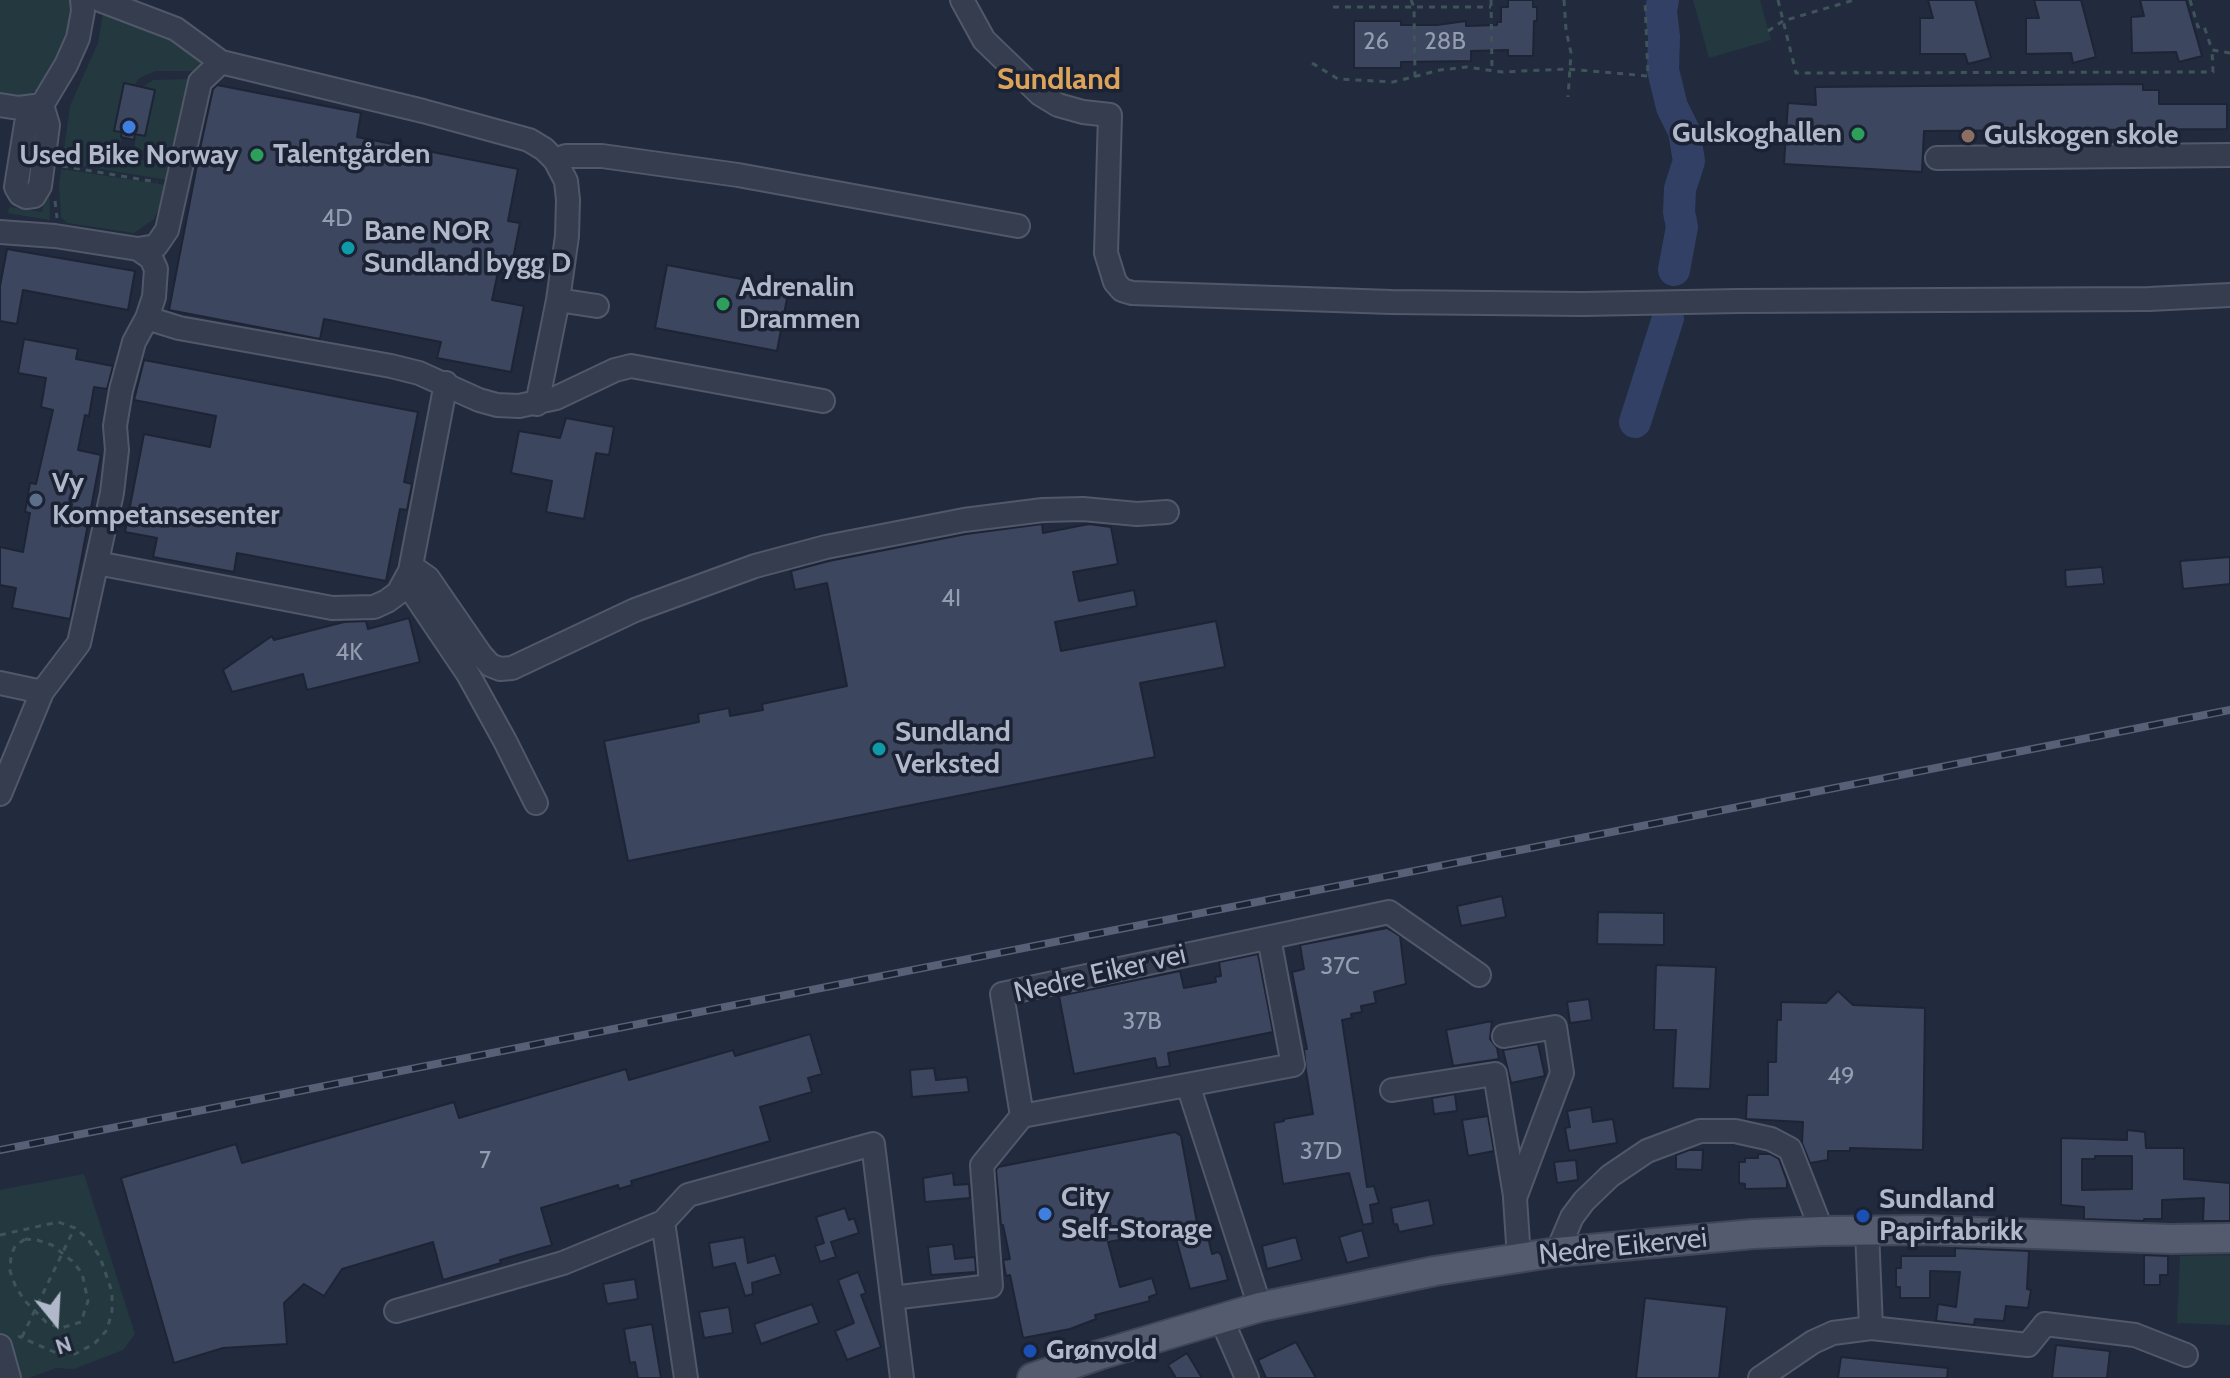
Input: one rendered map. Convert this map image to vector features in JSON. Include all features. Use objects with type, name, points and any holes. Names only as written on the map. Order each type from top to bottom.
[{"type":"main road","name":"Nedre Eikervei","points":[[1032,1378],[1260,1307],[1435,1271],[1557,1252],[1738,1235],[1867,1230],[2230,1238]]},
{"type":"street","points":[[0,105],[19,108],[42,105],[78,38],[82,0]]},
{"type":"street","points":[[100,0],[176,29],[221,62],[423,111],[529,140],[544,149],[555,160],[566,181],[568,200],[567,236],[558,300],[537,404]]},
{"type":"street","points":[[962,0],[984,40],[1040,94],[1058,105],[1110,115],[1106,253],[1115,282],[1122,290],[1132,293],[1391,302],[1583,304],[2149,299],[2230,295]]},
{"type":"street","points":[[0,232],[55,236],[138,249],[156,246],[167,230],[200,82],[221,62]]},
{"type":"street","points":[[555,160],[566,156],[594,155],[738,175],[1018,226]]},
{"type":"street","points":[[1937,158],[2230,155]]},
{"type":"street","points":[[0,794],[42,692],[58,675],[79,643],[112,493],[117,450],[115,426],[121,390],[134,342],[154,297],[156,269],[151,258],[138,249]]},
{"type":"street","points":[[558,300],[597,306]]},
{"type":"street","points":[[147,318],[179,328],[391,366],[446,383],[479,400],[497,405],[537,404],[631,366],[823,401]]},
{"type":"street","points":[[97,563],[332,608],[374,607],[398,593],[408,574],[446,383]]},
{"type":"street","points":[[408,574],[428,578],[481,655],[490,665],[500,669],[512,668],[635,610],[755,566],[826,547],[964,520],[1043,510],[1083,509],[1137,514],[1167,512]]},
{"type":"street","points":[[408,574],[468,674],[536,803]]},
{"type":"street","points":[[0,683],[42,692]]},
{"type":"street","name":"Nedre Eiker vei","points":[[1022,1116],[1002,994],[1389,912],[1479,975]]},
{"type":"street","points":[[892,1298],[991,1286],[982,1165],[1022,1116],[1293,1065],[1269,938]]},
{"type":"street","points":[[1504,1036],[1555,1027],[1562,1073],[1515,1198]]},
{"type":"street","points":[[1392,1090],[1495,1074],[1515,1198],[1519,1258]]},
{"type":"street","points":[[1188,1085],[1260,1307]]},
{"type":"street","points":[[1557,1252],[1572,1217],[1610,1176],[1647,1151],[1700,1131],[1735,1131],[1771,1139],[1790,1149],[1822,1231]]},
{"type":"street","points":[[396,1311],[563,1263],[663,1222],[688,1195],[873,1144],[902,1378]]},
{"type":"street","points":[[663,1222],[686,1378]]},
{"type":"street","points":[[1867,1230],[1871,1328]]},
{"type":"street","points":[[1221,1318],[1247,1378]]},
{"type":"street","points":[[1760,1378],[1813,1342],[1833,1333],[1871,1328],[2028,1345],[2045,1324],[2135,1335],[2186,1355]]},
{"type":"street","points":[[6,1340],[9,1378]]},
{"type":"path","points":[[1411,0],[1414,7],[1415,77]]},
{"type":"path","points":[[1491,0],[1492,71]]},
{"type":"path","points":[[1564,0],[1571,69],[1568,97]]},
{"type":"path","points":[[1312,63],[1338,79],[1393,82],[1467,67],[1492,71],[1571,69],[1648,76],[1645,0]]},
{"type":"path","points":[[1778,0],[1796,73],[2213,72],[2212,50],[2204,26],[2198,27],[2190,0]]},
{"type":"path","points":[[1768,31],[1783,21],[1854,0]]},
{"type":"path","points":[[1333,7],[1491,7]]},
{"type":"path","points":[[2212,50],[2230,53]]},
{"type":"path","points":[[55,165],[177,185]]},
{"type":"path","points":[[0,1235],[58,1222],[75,1228],[87,1238],[100,1257],[112,1292],[112,1311],[107,1330],[94,1344],[75,1354],[54,1352],[22,1337],[6,1340]]},
{"type":"path","points":[[22,1337],[75,1228]]},
{"type":"path","points":[[25,1239],[37,1240],[63,1253],[82,1273],[87,1288],[86,1312],[81,1322],[61,1328],[35,1313],[15,1285],[10,1271],[15,1246],[25,1239]]},
{"type":"shaded area","points":[[0,0],[70,0],[65,39],[48,77],[38,90],[18,99],[0,98]]},
{"type":"shaded area","points":[[1693,0],[1760,0],[1771,40],[1709,58]]},
{"type":"shaded area","points":[[103,13],[158,32],[203,61],[194,71],[155,71],[138,79],[135,85],[124,84],[114,130],[122,132],[120,153],[170,166],[168,180],[62,163],[70,106],[98,43]]},
{"type":"shaded area","points":[[188,79],[172,157],[135,147],[135,134],[145,136],[154,90],[143,87],[153,80]]},
{"type":"shaded area","points":[[61,169],[166,185],[164,197],[154,219],[134,233],[67,223],[61,217]]},
{"type":"shaded area","points":[[49,182],[50,220],[7,213],[10,207],[42,212]]},
{"type":"shaded area","points":[[84,1174],[135,1334],[123,1350],[74,1369],[56,1368],[29,1378],[0,1378],[0,1190]]},
{"type":"shaded area","points":[[2230,1255],[2230,1325],[2177,1323],[2180,1256]]},
{"type":"building","points":[[1508,0],[1533,0],[1533,7],[1537,7],[1533,56],[1508,56],[1508,50],[1471,51],[1471,61],[1401,62],[1401,68],[1354,68],[1354,21],[1437,25],[1466,21],[1466,26],[1497,25],[1501,22],[1501,7],[1508,7]]},
{"type":"building","points":[[1928,0],[1975,0],[1991,58],[1968,64],[1965,54],[1920,54],[1920,18],[1933,18]]},
{"type":"building","points":[[2034,0],[2081,0],[2096,57],[2073,63],[2071,53],[2026,54],[2026,18],[2039,18]]},
{"type":"building","points":[[2140,0],[2186,0],[2202,56],[2179,62],[2176,52],[2132,53],[2131,17],[2144,16]]},
{"type":"building","points":[[124,83],[155,90],[145,136],[135,134],[134,140],[121,137],[122,132],[114,131]]},
{"type":"building","points":[[2143,84],[2143,90],[2159,90],[2159,104],[2227,104],[2227,129],[1924,131],[1922,172],[1784,164],[1788,103],[1816,105],[1815,87]]},
{"type":"building","name":"Bane NOR Sundland bygg D","points":[[217,85],[361,113],[357,137],[518,169],[508,221],[520,223],[510,274],[498,272],[492,300],[524,306],[511,372],[437,358],[441,342],[324,319],[320,339],[169,310],[201,144],[213,89]]},
{"type":"building","points":[[7,249],[135,271],[128,310],[23,290],[17,324],[0,321],[0,286]]},
{"type":"building","name":"Adrenalin Drammen","points":[[667,265],[789,288],[777,351],[655,328]]},
{"type":"building","points":[[24,339],[78,349],[76,359],[113,366],[107,389],[94,387],[78,450],[101,455],[70,619],[12,608],[16,588],[0,585],[0,547],[23,552],[30,513],[25,512],[30,483],[36,484],[53,410],[41,407],[46,378],[18,373]]},
{"type":"building","points":[[144,360],[418,412],[404,482],[412,484],[407,510],[400,509],[386,581],[237,553],[234,572],[153,557],[157,538],[125,532],[144,434],[210,447],[216,416],[134,400]]},
{"type":"building","points":[[566,418],[614,427],[609,455],[596,453],[584,519],[546,512],[552,481],[511,473],[519,431],[560,438]]},
{"type":"building","name":"Sundland Verksted","points":[[1042,524],[1043,533],[1089,524],[1111,527],[1118,564],[1073,572],[1079,601],[1134,590],[1137,606],[1055,622],[1061,651],[1216,621],[1225,667],[1140,683],[1155,757],[628,861],[604,741],[699,722],[698,714],[729,708],[730,716],[763,710],[762,704],[847,686],[827,583],[795,590],[791,571],[966,534]]},
{"type":"building","points":[[2230,557],[2230,584],[2183,589],[2180,561]]},
{"type":"building","points":[[2102,567],[2104,584],[2066,587],[2065,570]]},
{"type":"building","points":[[409,618],[420,662],[307,690],[303,674],[232,692],[223,670],[272,636],[274,640],[344,622],[366,621],[368,629]]},
{"type":"building","points":[[1502,896],[1506,917],[1461,926],[1457,906]]},
{"type":"building","points":[[1598,912],[1664,913],[1664,945],[1597,944]]},
{"type":"building","points":[[1387,928],[1400,936],[1406,984],[1374,992],[1376,1003],[1361,1006],[1362,1012],[1342,1020],[1367,1187],[1374,1186],[1379,1203],[1370,1205],[1373,1223],[1363,1225],[1349,1173],[1283,1184],[1274,1123],[1313,1114],[1306,1071],[1304,1049],[1307,1049],[1292,972],[1304,969],[1300,945]]},
{"type":"building","points":[[1258,954],[1273,1032],[1168,1053],[1170,1066],[1157,1068],[1155,1058],[1074,1074],[1059,996],[1180,971],[1184,988],[1216,982],[1215,977],[1221,976],[1219,962]]},
{"type":"building","points":[[1656,965],[1716,967],[1710,1089],[1673,1088],[1676,1030],[1654,1030]]},
{"type":"building","points":[[1838,991],[1853,1005],[1925,1008],[1923,1150],[1850,1148],[1850,1151],[1828,1151],[1828,1160],[1810,1163],[1802,1143],[1803,1122],[1746,1119],[1747,1095],[1768,1095],[1768,1062],[1776,1062],[1777,1020],[1781,1020],[1781,1002],[1826,1003]]},
{"type":"building","points":[[1589,999],[1592,1020],[1570,1023],[1567,1002]]},
{"type":"building","points":[[1492,1021],[1490,1039],[1497,1048],[1499,1059],[1453,1066],[1446,1030]]},
{"type":"building","points":[[810,1034],[822,1074],[808,1078],[812,1092],[760,1107],[770,1141],[631,1181],[632,1185],[619,1189],[618,1185],[541,1208],[552,1245],[500,1260],[501,1263],[443,1280],[433,1242],[342,1269],[324,1296],[304,1284],[284,1303],[287,1344],[223,1348],[174,1363],[121,1178],[236,1144],[242,1163],[454,1102],[459,1118],[626,1069],[629,1080],[733,1050],[735,1056]]},
{"type":"building","points":[[1538,1044],[1545,1076],[1511,1083],[1503,1050]]},
{"type":"building","points":[[934,1068],[936,1080],[967,1077],[969,1092],[912,1097],[910,1070]]},
{"type":"building","points":[[1455,1094],[1457,1111],[1434,1114],[1432,1098]]},
{"type":"building","points":[[1591,1107],[1593,1122],[1613,1119],[1617,1143],[1569,1151],[1565,1128],[1570,1127],[1567,1111]]},
{"type":"building","points":[[1488,1116],[1494,1151],[1468,1156],[1462,1120]]},
{"type":"building","points":[[2127,1130],[2145,1132],[2146,1148],[2184,1148],[2184,1179],[2230,1183],[2230,1221],[2203,1221],[2204,1198],[2162,1200],[2162,1219],[2144,1221],[2084,1219],[2084,1207],[2061,1205],[2061,1138],[2127,1140]],"holes":[[[2132,1156],[2132,1189],[2082,1190],[2082,1159]]]},
{"type":"building","points":[[1175,1132],[1181,1136],[1200,1239],[1208,1237],[1212,1254],[1218,1252],[1221,1255],[1228,1280],[1190,1289],[1175,1235],[1142,1241],[1141,1236],[1108,1242],[1120,1287],[1152,1278],[1157,1294],[1149,1297],[1150,1301],[1095,1315],[1096,1319],[1070,1329],[1023,1338],[1010,1275],[1006,1276],[1003,1260],[1010,1259],[1001,1225],[998,1167]]},
{"type":"building","points":[[1689,1150],[1703,1150],[1702,1170],[1676,1169],[1676,1155]]},
{"type":"building","points":[[1758,1154],[1770,1154],[1779,1159],[1787,1188],[1745,1189],[1745,1184],[1739,1183],[1739,1162],[1745,1162],[1745,1158],[1758,1158]]},
{"type":"building","points":[[1576,1160],[1578,1180],[1557,1183],[1554,1162]]},
{"type":"building","points":[[953,1173],[954,1185],[969,1184],[970,1198],[925,1202],[923,1178]]},
{"type":"building","points":[[1429,1200],[1434,1225],[1399,1232],[1397,1224],[1394,1225],[1391,1208]]},
{"type":"building","points":[[845,1208],[849,1220],[854,1218],[859,1233],[831,1242],[836,1257],[820,1262],[815,1246],[824,1243],[816,1217]]},
{"type":"building","points":[[1362,1230],[1369,1257],[1347,1263],[1339,1237]]},
{"type":"building","points":[[744,1237],[748,1263],[775,1255],[781,1274],[752,1283],[753,1294],[745,1296],[735,1263],[713,1268],[709,1243]]},
{"type":"building","points":[[1296,1237],[1302,1260],[1267,1269],[1262,1246]]},
{"type":"building","points":[[953,1244],[955,1259],[975,1257],[976,1272],[931,1275],[928,1247]]},
{"type":"building","points":[[1955,1248],[2029,1251],[2027,1289],[2031,1290],[2028,1308],[2006,1306],[2004,1321],[1975,1319],[1974,1325],[1936,1321],[1938,1304],[1956,1307],[1960,1272],[1930,1271],[1930,1298],[1900,1298],[1900,1287],[1896,1287],[1896,1268],[1901,1268],[1901,1256],[1955,1256]]},
{"type":"building","points":[[2144,1255],[2168,1256],[2168,1275],[2160,1275],[2160,1285],[2144,1285]]},
{"type":"building","points":[[858,1272],[866,1293],[861,1295],[881,1347],[847,1360],[835,1331],[854,1323],[838,1280]]},
{"type":"building","points":[[635,1279],[638,1299],[607,1304],[603,1284]]},
{"type":"building","points":[[1645,1298],[1727,1307],[1719,1378],[1636,1378]]},
{"type":"building","points":[[812,1304],[819,1323],[761,1344],[754,1324]]},
{"type":"building","points":[[729,1307],[733,1333],[704,1338],[699,1312]]},
{"type":"building","points":[[652,1324],[661,1378],[638,1378],[635,1362],[630,1363],[624,1329]]},
{"type":"building","points":[[1296,1342],[1316,1378],[1266,1378],[1258,1360]]},
{"type":"building","points":[[2056,1345],[2110,1351],[2107,1378],[2052,1378]]},
{"type":"building","points":[[1187,1353],[1202,1378],[1176,1378],[1168,1365]]},
{"type":"building","points":[[1841,1357],[1948,1368],[1947,1378],[1838,1378]]},
{"type":"waterway","points":[[1663,0],[1663,70],[1672,107],[1684,131],[1689,161],[1680,189],[1682,227],[1674,270]]},
{"type":"waterway","points":[[1635,422],[1668,318]]},
{"type":"railway","points":[[0,1150],[2230,710]]},
{"type":"place","name":"Used Bike Norway","points":[[129,127]]},
{"type":"place","name":"Gulskoghallen","points":[[1858,134]]},
{"type":"place","name":"Gulskogen skole","points":[[1968,136]]},
{"type":"place","name":"Talentgården","points":[[257,155]]},
{"type":"place","name":"Bane NOR Sundland bygg D","points":[[348,248]]},
{"type":"place","name":"Adrenalin Drammen","points":[[723,304]]},
{"type":"place","name":"Vy Kompetansesenter","points":[[36,500]]},
{"type":"place","name":"Sundland Verksted","points":[[879,749]]},
{"type":"place","name":"City Self-Storage","points":[[1045,1214]]},
{"type":"place","name":"Sundland Papirfabrikk","points":[[1863,1216]]},
{"type":"place","name":"Grønvold","points":[[1030,1351]]},
{"type":"district","name":"Sundland","points":[[1059,80]]}]
